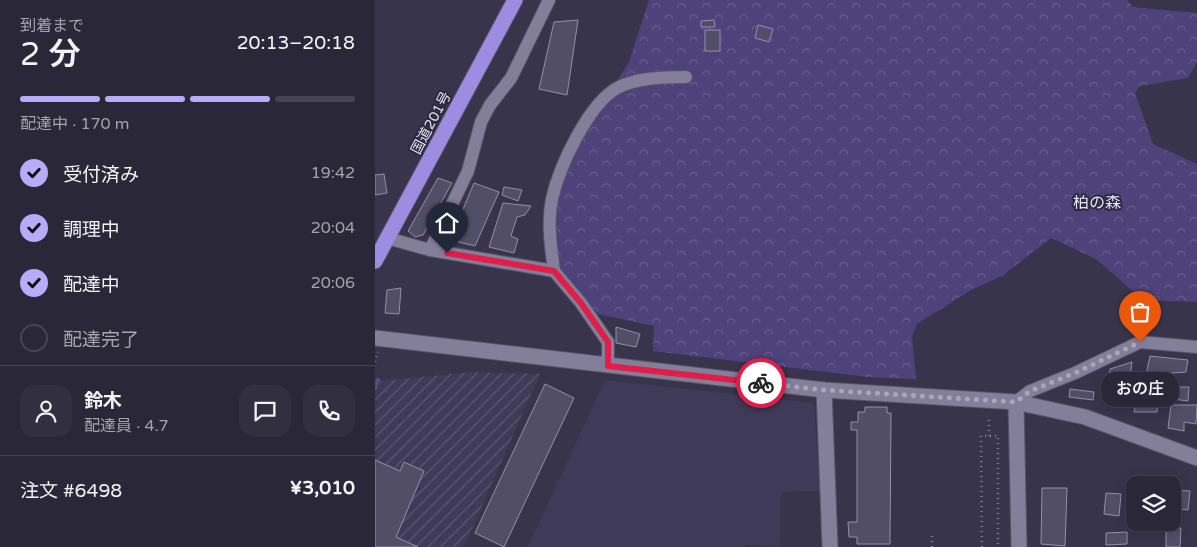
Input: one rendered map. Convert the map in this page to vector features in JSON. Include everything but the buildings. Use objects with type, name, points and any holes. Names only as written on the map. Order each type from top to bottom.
[{"type":"highway","name":"国道201号","points":[[375,261],[515,0]]},
{"type":"street","points":[[430,250],[468,171],[481,122],[490,105],[511,78],[549,0]]},
{"type":"street","points":[[608,366],[608,342],[581,303],[554,271],[549,228],[552,199],[573,147],[598,105],[617,88],[642,79],[686,77]]},
{"type":"street","points":[[387,238],[430,250],[554,271]]},
{"type":"street","points":[[1016,402],[1030,391],[1075,373],[1140,342],[1197,347]]},
{"type":"street","points":[[377,345],[608,366],[824,390],[1016,402],[1085,417],[1197,458]]},
{"type":"street","points":[[824,390],[830,547]]},
{"type":"street","points":[[1016,402],[1019,547]]},
{"type":"path","points":[[375,362],[377,345]]},
{"type":"path","points":[[989,417],[989,436]]},
{"type":"path","points":[[982,547],[981,436],[998,436],[998,547]]},
{"type":"path","points":[[932,534],[932,547]]},
{"type":"shaded area","points":[[471,372],[540,374],[464,547],[375,547],[375,395],[381,381]]},
{"type":"shaded area","points":[[605,380],[814,403],[820,491],[781,492],[780,547],[746,545],[745,547],[528,547]]},
{"type":"green space","points":[[649,0],[1127,0],[1133,7],[1197,13],[1197,62],[1188,78],[1140,86],[1135,93],[1153,144],[1197,164],[1197,302],[1143,300],[1096,259],[1051,238],[1002,276],[971,290],[917,324],[912,337],[916,379],[868,377],[653,351],[654,326],[598,314],[560,269],[554,227],[557,199],[569,166],[584,134],[629,62]]},
{"type":"waterway","points":[[375,388],[378,380]]},
{"type":"way so far","points":[[761,383],[824,390],[1016,402],[1030,391],[1075,373],[1140,342]]},
{"type":"place","name":"おの庄","points":[[1140,342]]},
{"type":"district","name":"柏の森","points":[[1097,203]]},
{"type":"route","points":[[447,253],[554,271],[581,303],[608,342],[608,366],[761,383]]}]
